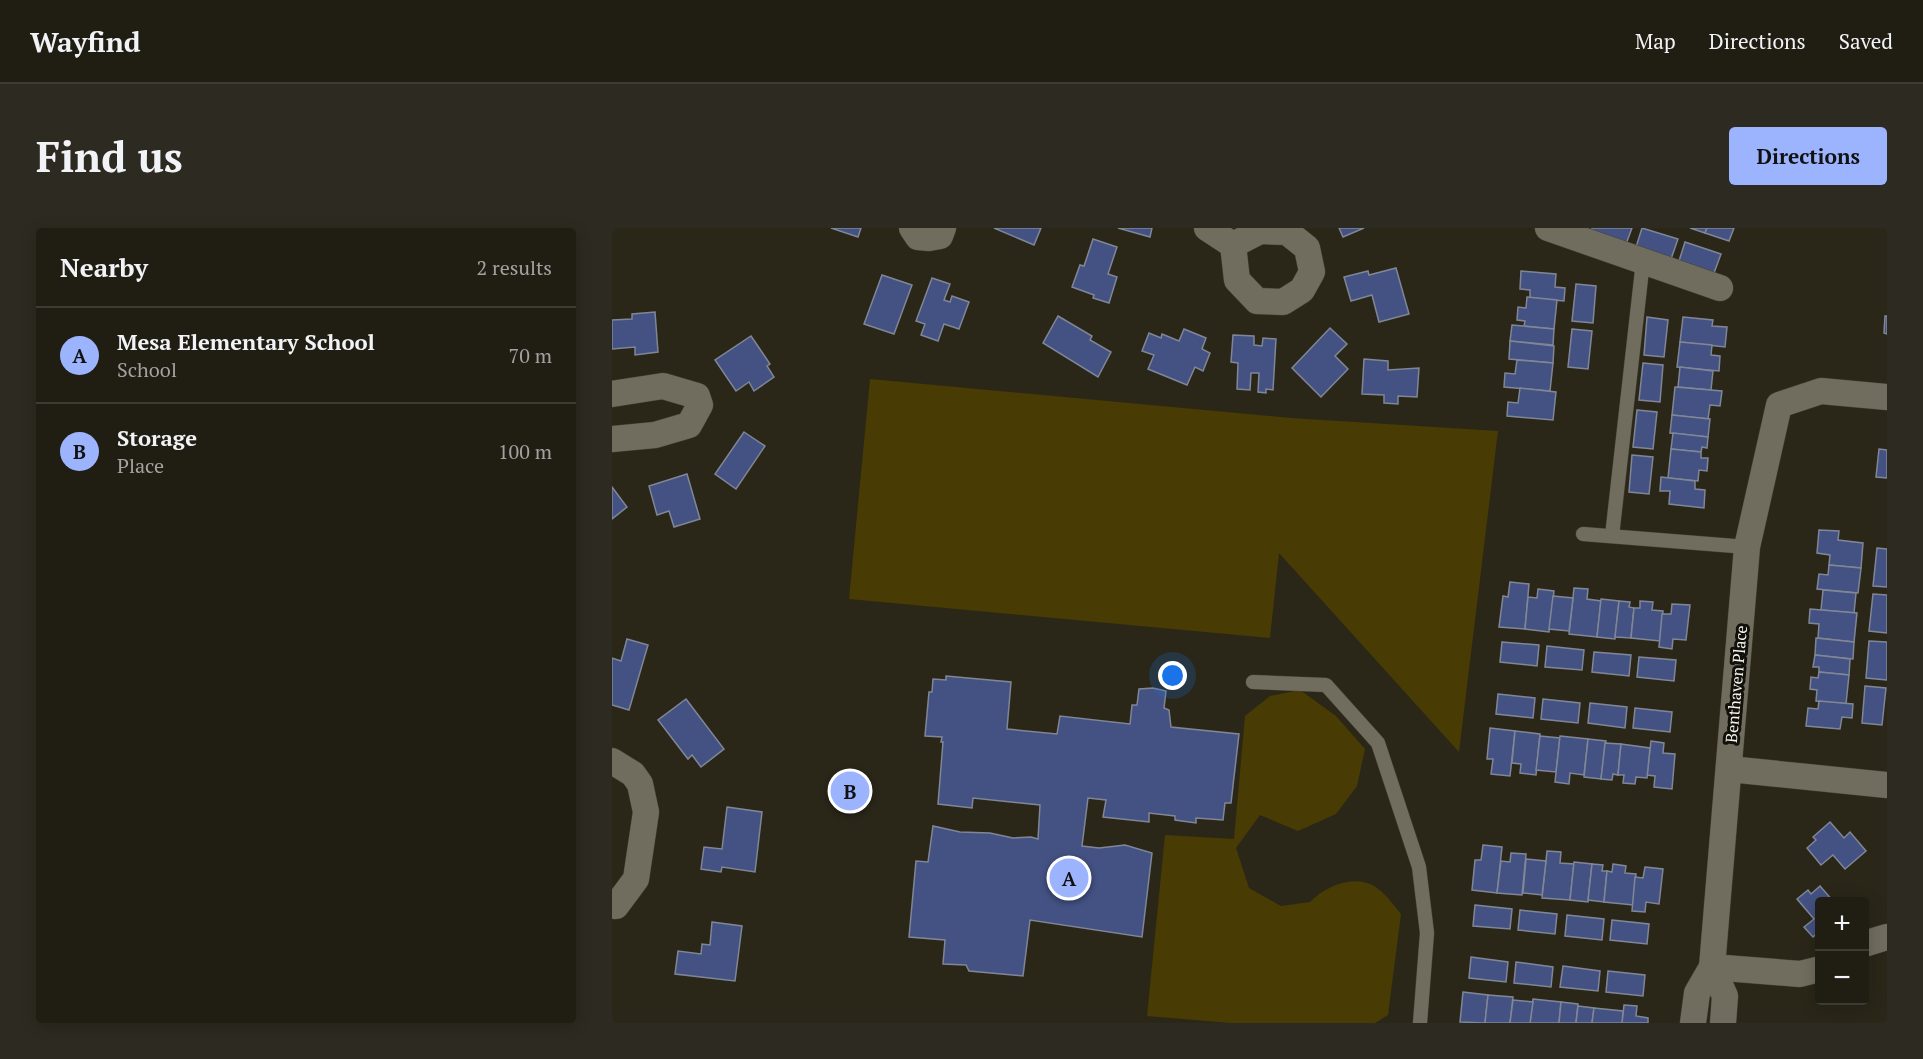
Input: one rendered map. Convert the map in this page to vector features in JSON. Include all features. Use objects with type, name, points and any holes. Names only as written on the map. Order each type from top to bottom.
[{"type":"street","points":[[912,228],[918,237],[929,238],[940,236],[943,228]]},
{"type":"street","points":[[1207,228],[1233,245]]},
{"type":"street","points":[[1548,228],[1720,288]]},
{"type":"street","points":[[612,394],[663,386],[697,396],[700,405],[689,425],[655,435],[612,439]]},
{"type":"street","name":"Benthaven Place","points":[[1693,1023],[1697,993],[1712,967],[1747,548],[1779,405],[1821,391],[1887,397]]},
{"type":"street","points":[[612,762],[633,774],[640,784],[645,812],[636,879],[616,906]]},
{"type":"street","points":[[1729,769],[1887,785]]},
{"type":"street","points":[[1869,942],[1887,937]]},
{"type":"street","points":[[1712,967],[1800,974],[1815,970]]},
{"type":"street","name":"Benthaven Place","points":[[1712,967],[1725,996],[1723,1023]]},
{"type":"lane","points":[[1612,536],[1643,261]]},
{"type":"lane","points":[[1583,534],[1747,548]]},
{"type":"lane","points":[[1253,682],[1326,685],[1378,743],[1419,867],[1427,933],[1420,1023]]},
{"type":"shaded area","points":[[870,379],[1291,418],[1498,431],[1459,752],[1279,553],[1270,638],[849,599]]},
{"type":"shaded area","points":[[1300,690],[1336,716],[1365,749],[1357,786],[1336,814],[1298,831],[1260,815],[1236,848],[1249,888],[1281,906],[1310,902],[1335,885],[1354,881],[1374,886],[1387,897],[1401,914],[1388,1015],[1375,1023],[1230,1023],[1147,1016],[1165,835],[1234,839],[1245,716],[1270,696]]},
{"type":"building","points":[[831,228],[861,228],[858,237]]},
{"type":"building","points":[[994,228],[1041,228],[1034,245]]},
{"type":"building","points":[[1118,228],[1152,228],[1150,237]]},
{"type":"building","points":[[1339,228],[1364,228],[1343,237]]},
{"type":"building","points":[[1592,228],[1632,228],[1626,244],[1591,232]]},
{"type":"building","points":[[1642,228],[1678,239],[1671,259],[1636,247]]},
{"type":"building","points":[[1690,228],[1707,228],[1705,233]]},
{"type":"building","points":[[1707,228],[1734,228],[1729,241],[1705,233]]},
{"type":"building","points":[[1093,239],[1117,247],[1108,274],[1117,277],[1109,303],[1072,287],[1080,265],[1084,266]]},
{"type":"building","points":[[1685,242],[1721,254],[1714,273],[1679,261]]},
{"type":"building","points":[[1396,268],[1409,314],[1379,322],[1372,295],[1351,301],[1344,277],[1368,271],[1369,275]]},
{"type":"building","points":[[1521,271],[1556,274],[1555,287],[1565,288],[1564,301],[1530,298],[1530,290],[1520,289]]},
{"type":"building","points":[[882,275],[912,285],[894,334],[864,324]]},
{"type":"building","points":[[932,278],[950,284],[944,300],[950,302],[952,296],[969,302],[959,329],[944,324],[938,341],[921,335],[925,324],[916,321]]},
{"type":"building","points":[[1576,284],[1596,286],[1593,323],[1572,321]]},
{"type":"building","points":[[1527,297],[1557,300],[1554,329],[1524,326],[1525,321],[1517,320],[1518,307],[1526,308]]},
{"type":"building","points":[[655,312],[658,352],[635,355],[635,347],[612,349],[612,320],[632,319],[632,314]]},
{"type":"building","points":[[1058,316],[1092,336],[1090,340],[1111,352],[1098,377],[1043,343]]},
{"type":"building","points":[[1885,316],[1887,316],[1887,334],[1884,333]]},
{"type":"building","points":[[1647,317],[1668,320],[1664,357],[1644,355]]},
{"type":"building","points":[[1683,317],[1713,320],[1712,326],[1727,327],[1725,347],[1680,342]]},
{"type":"building","points":[[1512,325],[1554,329],[1553,345],[1510,341]]},
{"type":"building","points":[[1330,328],[1347,344],[1335,356],[1348,369],[1321,397],[1292,368]]},
{"type":"building","points":[[1184,329],[1206,338],[1202,349],[1210,353],[1203,371],[1195,367],[1187,385],[1148,369],[1154,355],[1142,351],[1149,333],[1161,338],[1162,334],[1179,341]]},
{"type":"building","points":[[1572,329],[1592,331],[1588,369],[1568,367]]},
{"type":"building","points":[[1233,335],[1254,336],[1254,345],[1262,346],[1263,338],[1276,339],[1273,390],[1266,389],[1266,393],[1258,392],[1259,373],[1251,373],[1250,390],[1237,389],[1238,363],[1231,362]]},
{"type":"building","points":[[751,336],[770,364],[767,366],[774,377],[754,391],[749,382],[736,391],[715,360]]},
{"type":"building","points":[[1510,341],[1554,346],[1553,363],[1509,359]]},
{"type":"building","points":[[1680,342],[1712,345],[1711,355],[1720,356],[1719,371],[1677,367]]},
{"type":"building","points":[[1364,359],[1388,361],[1388,370],[1419,368],[1417,397],[1398,396],[1398,404],[1384,403],[1384,395],[1362,394]]},
{"type":"building","points":[[1517,360],[1553,363],[1550,391],[1504,387],[1505,373],[1515,374]]},
{"type":"building","points":[[1643,363],[1663,365],[1660,402],[1639,400]]},
{"type":"building","points":[[1680,367],[1713,371],[1711,390],[1678,387]]},
{"type":"building","points":[[1675,387],[1722,391],[1720,406],[1710,405],[1708,419],[1672,415]]},
{"type":"building","points":[[1520,388],[1556,392],[1553,420],[1507,416],[1508,402],[1518,403]]},
{"type":"building","points":[[1637,410],[1657,412],[1653,449],[1633,447]]},
{"type":"building","points":[[1672,415],[1710,419],[1708,437],[1670,433]]},
{"type":"building","points":[[744,432],[765,446],[736,489],[715,474]]},
{"type":"building","points":[[1673,433],[1708,437],[1707,448],[1702,447],[1701,452],[1671,449]]},
{"type":"building","points":[[1671,449],[1701,452],[1701,458],[1708,458],[1707,471],[1699,470],[1698,481],[1668,478]]},
{"type":"building","points":[[1879,449],[1887,450],[1887,478],[1876,477]]},
{"type":"building","points":[[1632,455],[1653,457],[1649,494],[1629,492]]},
{"type":"building","points":[[687,474],[700,519],[674,527],[669,511],[657,515],[649,486]]},
{"type":"building","points":[[1661,477],[1695,481],[1695,489],[1705,490],[1704,508],[1669,504],[1670,491],[1660,491]]},
{"type":"building","points":[[612,487],[627,507],[612,519]]},
{"type":"building","points":[[1819,530],[1839,531],[1838,540],[1863,543],[1861,568],[1829,565],[1830,555],[1817,553]]},
{"type":"building","points":[[1877,548],[1887,549],[1887,587],[1873,586]]},
{"type":"building","points":[[1829,565],[1861,568],[1858,593],[1817,589],[1819,574],[1828,575]]},
{"type":"building","points":[[1510,582],[1529,584],[1525,629],[1499,627],[1503,596],[1508,597]]},
{"type":"building","points":[[1574,588],[1588,589],[1587,599],[1601,601],[1597,637],[1569,634]]},
{"type":"building","points":[[1538,589],[1554,591],[1549,632],[1525,629],[1528,597],[1537,598]]},
{"type":"building","points":[[1823,590],[1856,593],[1854,613],[1821,610]]},
{"type":"building","points":[[1873,594],[1887,595],[1887,633],[1869,631]]},
{"type":"building","points":[[1553,596],[1573,598],[1569,631],[1549,629]]},
{"type":"building","points":[[1601,599],[1619,601],[1615,639],[1597,637]]},
{"type":"building","points":[[1619,601],[1630,602],[1629,607],[1634,608],[1631,638],[1615,637]]},
{"type":"building","points":[[1640,601],[1653,602],[1652,610],[1663,611],[1660,641],[1631,638],[1634,608],[1640,608]]},
{"type":"building","points":[[1672,604],[1690,605],[1686,640],[1673,639],[1672,649],[1659,647],[1662,614],[1671,614]]},
{"type":"building","points":[[1810,609],[1857,613],[1854,642],[1818,638],[1819,624],[1809,623]]},
{"type":"building","points":[[1816,638],[1854,642],[1853,659],[1815,655]]},
{"type":"building","points":[[627,639],[648,645],[629,710],[612,705],[612,658],[621,661]]},
{"type":"building","points":[[1869,641],[1887,642],[1887,680],[1866,678]]},
{"type":"building","points":[[1502,642],[1539,645],[1537,666],[1500,662]]},
{"type":"building","points":[[1547,646],[1584,650],[1582,670],[1545,667]]},
{"type":"building","points":[[1594,652],[1631,655],[1629,676],[1592,672]]},
{"type":"building","points":[[1815,655],[1850,659],[1849,675],[1819,672],[1819,667],[1813,667]]},
{"type":"building","points":[[1639,657],[1676,660],[1674,681],[1637,677]]},
{"type":"building","points":[[1819,672],[1849,675],[1846,704],[1816,701],[1817,690],[1810,689],[1811,677],[1818,678]]},
{"type":"building","points":[[946,676],[1011,682],[1007,729],[1057,734],[1060,716],[1130,724],[1132,705],[1137,705],[1139,689],[1153,688],[1166,691],[1164,708],[1169,710],[1171,727],[1239,734],[1231,803],[1225,803],[1223,820],[1196,818],[1196,823],[1175,820],[1175,816],[1149,813],[1149,822],[1103,817],[1106,800],[1088,798],[1082,846],[1099,848],[1125,845],[1152,853],[1142,937],[1030,920],[1023,976],[969,971],[966,965],[943,964],[945,940],[909,937],[916,861],[928,862],[933,826],[960,832],[1038,839],[1040,805],[973,798],[972,808],[938,804],[943,742],[941,742],[942,737],[925,736],[929,692],[932,692],[933,679],[946,680]]},
{"type":"building","points":[[1865,686],[1886,688],[1882,725],[1862,723]]},
{"type":"building","points":[[1498,694],[1535,698],[1533,718],[1496,714]]},
{"type":"building","points":[[686,699],[724,749],[701,767],[692,755],[688,759],[658,720]]},
{"type":"building","points":[[1543,699],[1580,703],[1578,723],[1541,719]]},
{"type":"building","points":[[1819,701],[1853,704],[1852,718],[1842,717],[1840,729],[1806,726],[1808,708],[1818,709]]},
{"type":"building","points":[[1590,703],[1627,707],[1625,728],[1588,723]]},
{"type":"building","points":[[1635,708],[1672,712],[1670,732],[1633,728]]},
{"type":"building","points":[[1490,728],[1515,731],[1510,776],[1491,774],[1493,759],[1487,759]]},
{"type":"building","points":[[1515,731],[1540,734],[1536,775],[1520,773],[1521,764],[1512,763]]},
{"type":"building","points":[[1540,736],[1560,738],[1556,772],[1536,770]]},
{"type":"building","points":[[1560,736],[1588,739],[1584,775],[1570,773],[1569,784],[1555,782]]},
{"type":"building","points":[[1588,739],[1606,741],[1601,779],[1584,777]]},
{"type":"building","points":[[1651,741],[1664,743],[1663,753],[1675,754],[1672,789],[1654,787],[1655,776],[1647,775]]},
{"type":"building","points":[[1605,743],[1621,744],[1618,775],[1613,774],[1612,780],[1601,779]]},
{"type":"building","points":[[1621,744],[1650,748],[1647,778],[1636,777],[1635,784],[1623,783],[1624,775],[1618,775]]},
{"type":"building","points":[[838,784],[863,786],[861,799],[837,796]]},
{"type":"building","points":[[727,807],[762,812],[755,872],[722,867],[721,872],[701,869],[704,847],[722,849]]},
{"type":"building","points":[[1830,822],[1844,838],[1850,832],[1866,851],[1845,869],[1833,855],[1821,865],[1807,848],[1816,840],[1813,837]]},
{"type":"building","points":[[1483,845],[1502,847],[1497,893],[1472,890],[1475,860],[1481,860]]},
{"type":"building","points":[[1547,851],[1561,852],[1560,863],[1574,864],[1570,900],[1542,898]]},
{"type":"building","points":[[1511,853],[1526,854],[1522,895],[1497,893],[1501,861],[1510,862]]},
{"type":"building","points":[[1526,859],[1546,861],[1542,895],[1523,893]]},
{"type":"building","points":[[1574,862],[1592,864],[1588,902],[1570,900]]},
{"type":"building","points":[[1592,864],[1603,865],[1602,871],[1607,871],[1604,902],[1588,900]]},
{"type":"building","points":[[1613,864],[1626,866],[1625,873],[1636,874],[1633,905],[1604,902],[1607,871],[1612,872]]},
{"type":"building","points":[[1645,867],[1663,869],[1659,904],[1646,902],[1645,912],[1632,911],[1635,877],[1643,878]]},
{"type":"building","points":[[1820,886],[1830,897],[1815,897],[1815,935],[1813,937],[1804,927],[1814,919],[1797,899],[1808,890],[1811,894]]},
{"type":"building","points":[[1475,905],[1512,909],[1510,929],[1473,926]]},
{"type":"building","points":[[1520,910],[1557,914],[1555,934],[1518,930]]},
{"type":"building","points":[[1567,915],[1604,919],[1602,940],[1565,936]]},
{"type":"building","points":[[1612,920],[1649,924],[1647,944],[1610,940]]},
{"type":"building","points":[[712,922],[742,926],[735,981],[675,974],[678,951],[701,954],[702,944],[710,945]]},
{"type":"building","points":[[1471,957],[1508,962],[1506,982],[1469,978]]},
{"type":"building","points":[[1516,962],[1553,967],[1551,987],[1514,983]]},
{"type":"building","points":[[1563,966],[1600,971],[1598,991],[1560,987]]},
{"type":"building","points":[[1608,971],[1645,975],[1643,996],[1606,992]]},
{"type":"building","points":[[1463,992],[1488,995],[1485,1023],[1460,1022]]},
{"type":"building","points":[[1488,995],[1513,997],[1510,1023],[1485,1023]]},
{"type":"building","points":[[1533,999],[1561,1002],[1559,1023],[1530,1023]]},
{"type":"building","points":[[1513,1000],[1533,1002],[1530,1023],[1510,1023]]},
{"type":"building","points":[[1561,1002],[1578,1004],[1576,1023],[1559,1023]]},
{"type":"building","points":[[1624,1005],[1637,1006],[1636,1016],[1648,1018],[1648,1023],[1622,1023]]},
{"type":"building","points":[[1578,1006],[1594,1008],[1592,1023],[1576,1023]]},
{"type":"building","points":[[1594,1008],[1623,1011],[1622,1023],[1592,1023]]},
{"type":"place","name":"Storage","points":[[850,791]]},
{"type":"place","name":"Mesa Elementary School","points":[[1069,878]]}]
